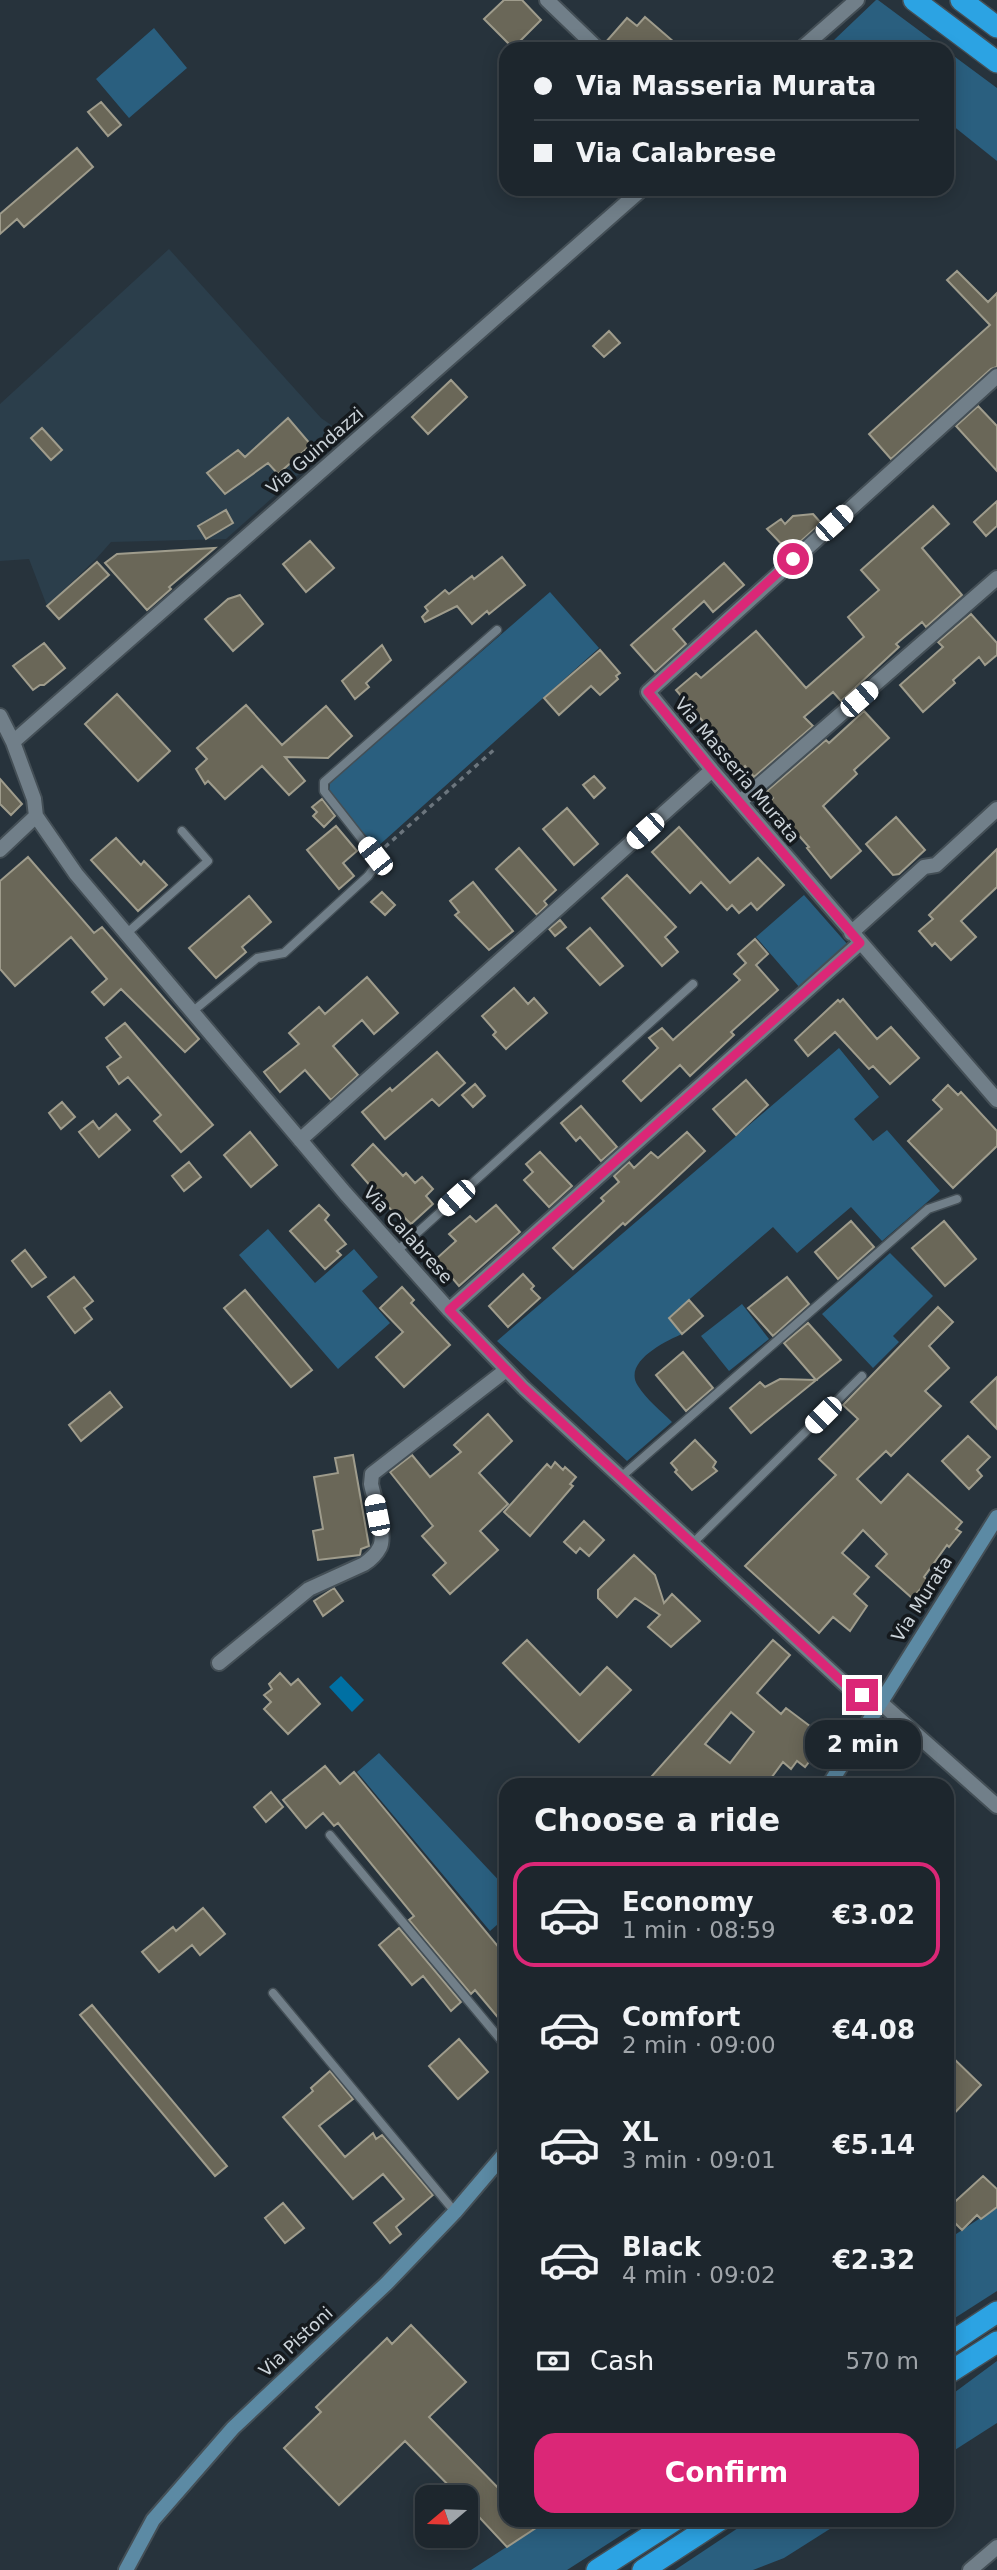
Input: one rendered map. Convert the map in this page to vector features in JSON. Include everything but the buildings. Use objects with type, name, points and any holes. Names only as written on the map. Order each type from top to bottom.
[{"type":"highway","points":[[914,0],[997,62]]},
{"type":"highway","points":[[961,0],[997,27]]},
{"type":"highway","points":[[954,2340],[997,2312]]},
{"type":"highway","points":[[954,2370],[997,2342]]},
{"type":"highway","points":[[597,2570],[665,2527]]},
{"type":"highway","points":[[643,2570],[709,2527]]},
{"type":"street","points":[[547,0],[591,42]]},
{"type":"street","points":[[809,42],[857,0]]},
{"type":"street","name":"Via Guindazzi","points":[[13,743],[634,196]]},
{"type":"street","name":"Via Masseria Murata","points":[[997,376],[650,688],[649,695],[855,938],[997,1100]]},
{"type":"street","points":[[740,802],[997,578]]},
{"type":"street","name":"Via Calabrese","points":[[0,716],[34,799],[36,816],[76,874],[300,1140],[449,1310],[506,1370],[848,1687],[880,1702],[997,1806]]},
{"type":"street","points":[[300,1140],[712,770]]},
{"type":"street","points":[[449,1310],[855,938],[924,867],[936,864],[997,809]]},
{"type":"street","points":[[0,850],[36,816]]},
{"type":"street","points":[[219,1663],[309,1589],[363,1564],[379,1550],[382,1539],[371,1484],[372,1474],[506,1370]]},
{"type":"street","name":"Via Murata","points":[[880,1702],[997,1517]]},
{"type":"street","points":[[833,1778],[880,1702]]},
{"type":"street","name":"Via Pistoni","points":[[126,2570],[153,2520],[233,2428],[386,2284],[455,2212],[499,2160]]},
{"type":"street","points":[[970,2570],[997,2547]]},
{"type":"lane","points":[[192,1012],[257,958],[284,953],[368,876],[376,865],[375,856],[324,791],[324,782],[497,630]]},
{"type":"lane","points":[[126,934],[208,861],[182,831]]},
{"type":"lane","points":[[397,1251],[693,984]]},
{"type":"lane","points":[[621,1477],[928,1209],[957,1199]]},
{"type":"lane","points":[[693,1543],[862,1376]]},
{"type":"lane","points":[[330,1835],[499,2038]]},
{"type":"lane","points":[[273,1993],[455,2212]]},
{"type":"path","points":[[375,856],[496,748]]},
{"type":"shaded area","points":[[878,0],[935,42],[837,42],[834,40]]},
{"type":"shaded area","points":[[154,28],[187,68],[129,118],[96,79]]},
{"type":"shaded area","points":[[954,56],[997,88],[997,161],[954,127]]},
{"type":"shaded area","points":[[169,249],[321,418],[344,434],[226,539],[111,542],[47,606],[29,559],[0,561],[0,404]]},
{"type":"shaded area","points":[[550,592],[599,648],[376,848],[329,792],[330,783]]},
{"type":"shaded area","points":[[804,895],[848,945],[800,988],[756,937]]},
{"type":"shaded area","points":[[839,1048],[879,1097],[854,1119],[873,1141],[887,1130],[940,1191],[882,1241],[851,1207],[797,1253],[773,1227],[669,1317],[682,1334],[657,1347],[636,1369],[638,1386],[672,1422],[627,1461],[497,1341]]},
{"type":"shaded area","points":[[268,1229],[315,1283],[354,1249],[378,1277],[362,1291],[390,1323],[338,1369],[239,1255]]},
{"type":"shaded area","points":[[890,1253],[933,1296],[893,1336],[899,1342],[873,1368],[822,1314]]},
{"type":"shaded area","points":[[742,1304],[769,1339],[729,1371],[701,1336]]},
{"type":"shaded area","points":[[341,1676],[364,1700],[352,1712],[329,1687]]},
{"type":"shaded area","points":[[379,1753],[499,1881],[499,1923],[490,1931],[357,1772]]},
{"type":"shaded area","points":[[997,2207],[997,2291],[954,2319],[954,2235]]},
{"type":"shaded area","points":[[997,2361],[997,2423],[954,2451],[954,2393]]},
{"type":"shaded area","points":[[537,2527],[634,2527],[567,2570],[471,2570]]},
{"type":"shaded area","points":[[740,2527],[833,2527],[784,2558],[753,2570],[675,2570]]},
{"type":"route","points":[[793,559],[648,692],[860,943],[449,1310],[524,1388],[602,1461],[848,1687],[862,1695]]}]
